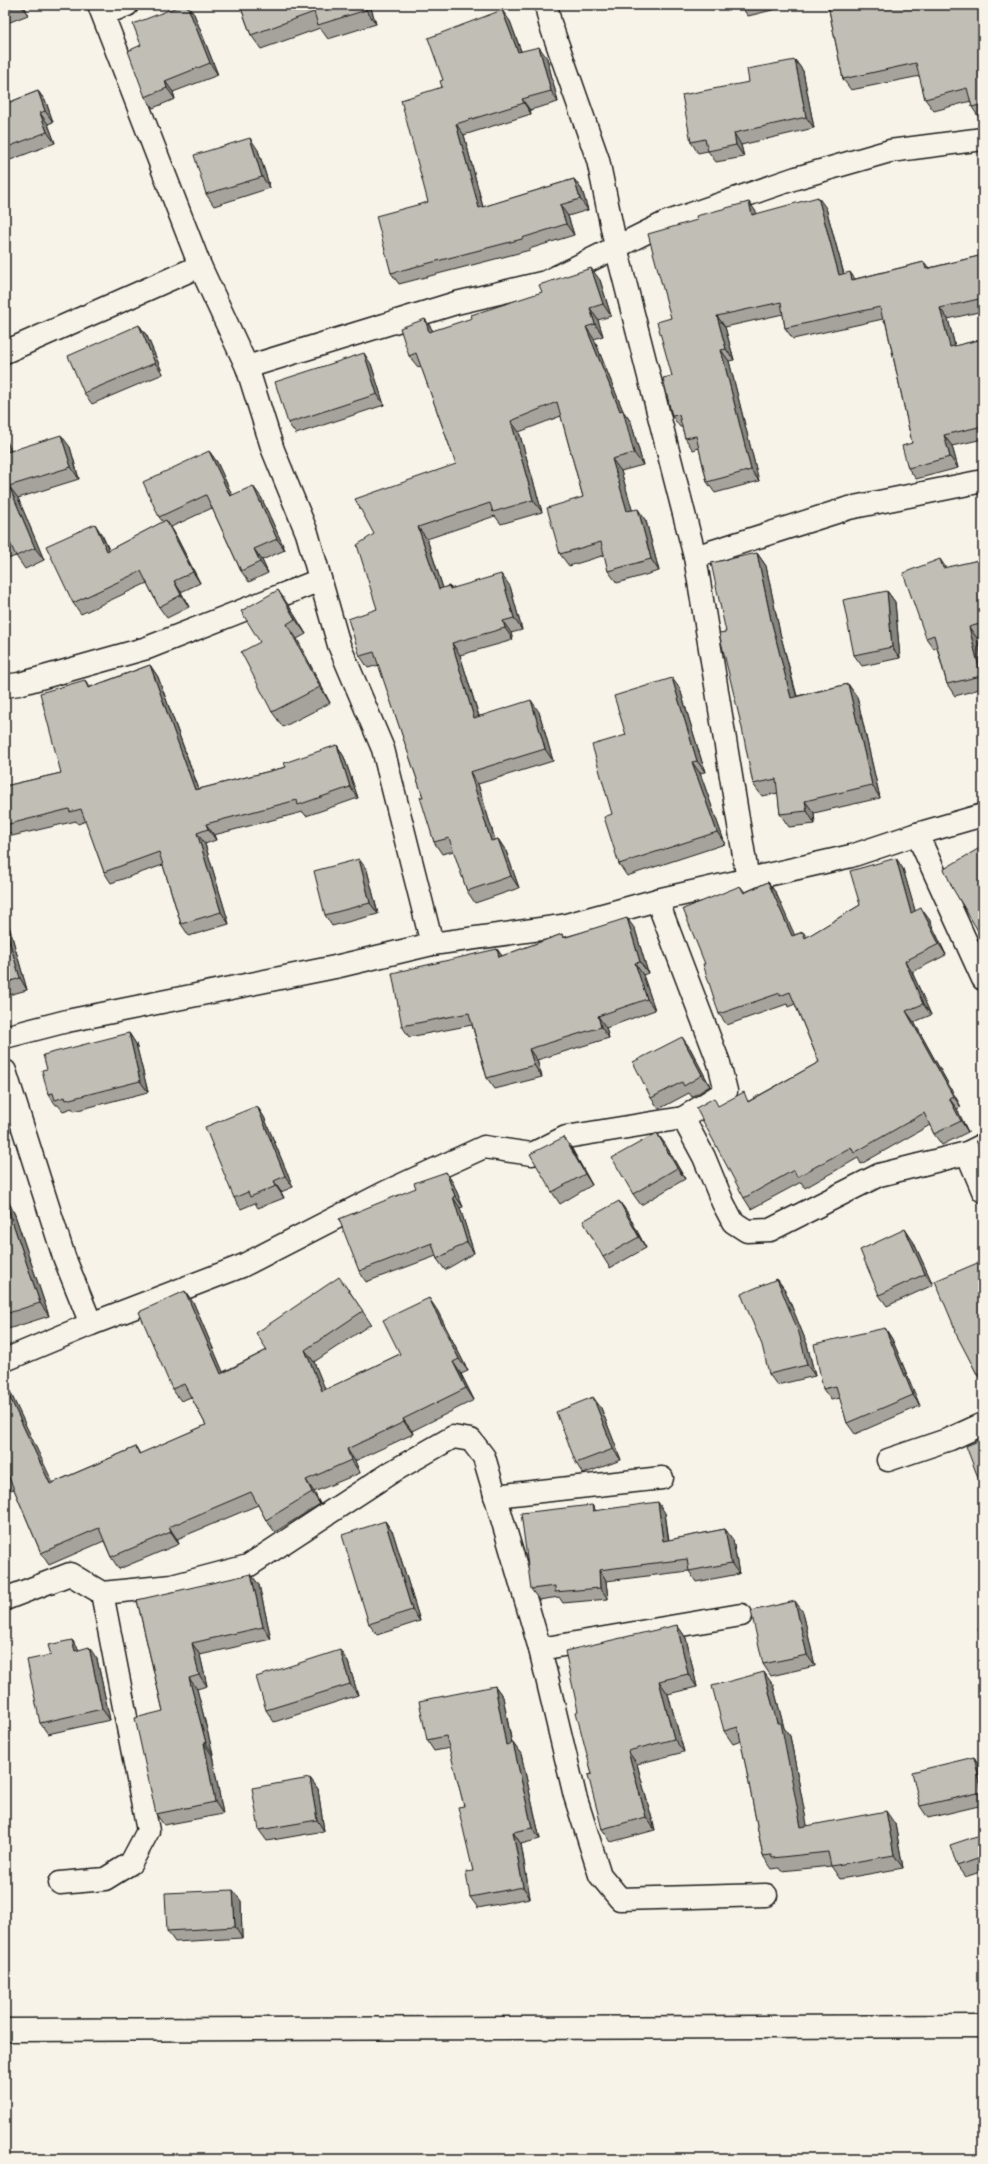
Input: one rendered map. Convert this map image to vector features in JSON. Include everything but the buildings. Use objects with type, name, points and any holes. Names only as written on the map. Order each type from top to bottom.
[{"type":"main road","points":[[127,5],[101,10],[200,266],[247,367],[273,450],[307,533],[339,645],[383,749],[432,944]]},
{"type":"main road","points":[[546,5],[550,23],[598,160],[616,247],[695,557],[748,880]]},
{"type":"main road","points":[[247,367],[456,303],[546,282],[664,223],[796,178],[890,151],[983,139]]},
{"type":"main road","points":[[5,352],[200,266]]},
{"type":"main road","points":[[695,557],[849,508],[983,481]]},
{"type":"main road","points":[[5,686],[19,684],[147,648],[320,580]]},
{"type":"main road","points":[[5,1037],[67,1021],[335,967],[432,944],[562,926],[657,900],[851,856],[917,834],[983,815]]},
{"type":"main road","points":[[917,834],[983,979]]},
{"type":"main road","points":[[5,1360],[91,1324],[242,1266],[386,1192],[484,1147],[532,1154],[566,1136],[683,1118],[726,1091],[719,1063],[657,900]]},
{"type":"main road","points":[[5,1071],[64,1257],[91,1324]]},
{"type":"main road","points":[[683,1118],[704,1156],[722,1203],[733,1222],[747,1231],[770,1230],[879,1175],[975,1149],[983,1191]]},
{"type":"main road","points":[[888,1460],[950,1439],[983,1424]]},
{"type":"main road","points":[[5,1599],[70,1574],[102,1593],[172,1586],[248,1566],[390,1473],[453,1437],[471,1440],[484,1457],[540,1649],[576,1796],[600,1875],[620,1899],[766,1895]]},
{"type":"main road","points":[[495,1496],[662,1478]]},
{"type":"main road","points":[[60,1882],[105,1879],[131,1863],[148,1832],[102,1593]]},
{"type":"main road","points":[[540,1649],[742,1615]]},
{"type":"main road","points":[[5,2030],[983,2026]]}]
